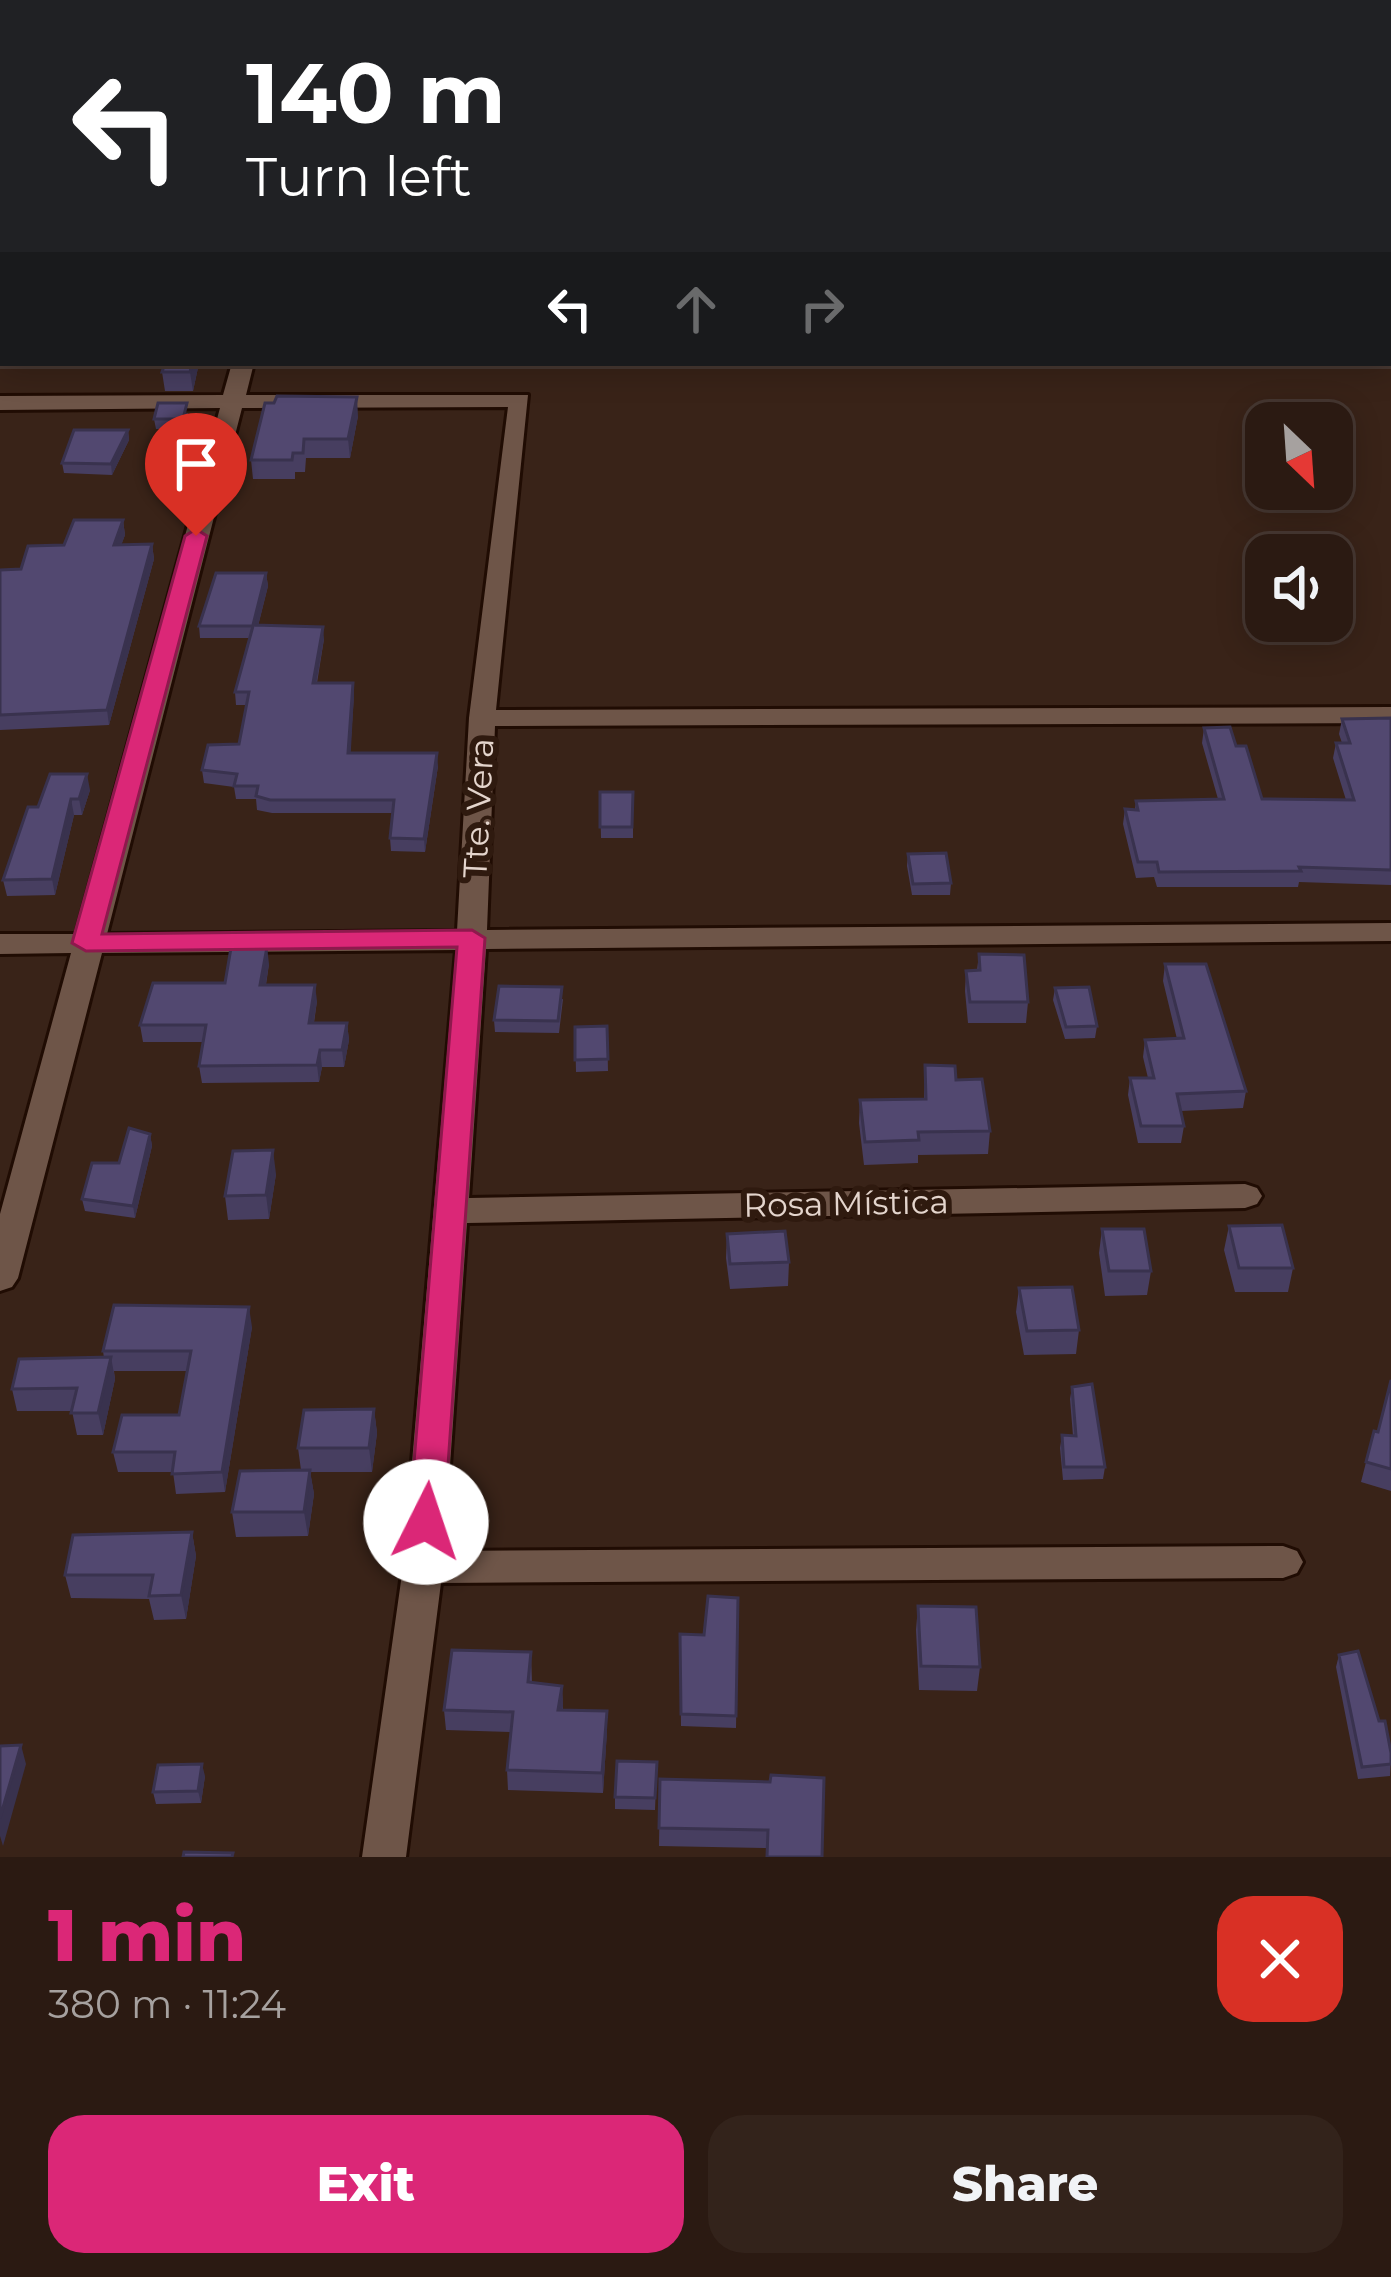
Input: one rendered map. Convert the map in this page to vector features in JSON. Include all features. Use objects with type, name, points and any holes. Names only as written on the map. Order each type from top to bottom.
[{"type":"street","points":[[0,1278],[242,366]]},
{"type":"street","name":"Tte. Vera","points":[[232,400],[511,396],[521,405],[482,718],[472,938],[447,1210],[423,1567],[384,1857]]},
{"type":"street","points":[[0,403],[232,400]]},
{"type":"street","points":[[482,718],[1391,715]]},
{"type":"street","points":[[0,944],[1391,932]]},
{"type":"street","name":"Rosa Mística","points":[[447,1210],[1245,1196]]},
{"type":"street","points":[[423,1567],[1282,1562]]},
{"type":"building","points":[[164,366],[191,366],[190,372],[162,372]]},
{"type":"building","points":[[277,396],[357,397],[348,439],[304,439],[303,453],[293,453],[292,460],[251,460],[265,403],[274,403]]},
{"type":"building","points":[[158,403],[187,403],[183,419],[154,419]]},
{"type":"building","points":[[74,430],[128,430],[111,464],[62,463]]},
{"type":"building","points":[[74,520],[123,520],[114,545],[152,544],[107,710],[0,715],[0,570],[21,569],[28,546],[64,545]]},
{"type":"building","points":[[216,573],[266,573],[253,625],[323,627],[313,683],[353,683],[348,753],[437,753],[424,839],[390,838],[394,800],[270,800],[256,796],[258,786],[234,786],[237,774],[202,770],[208,745],[239,744],[249,692],[235,692],[253,626],[199,626]]},
{"type":"building","points":[[1391,718],[1391,870],[1299,867],[1301,871],[1159,872],[1157,862],[1138,862],[1125,809],[1138,810],[1136,801],[1224,799],[1204,728],[1230,727],[1236,746],[1246,746],[1262,799],[1354,800],[1336,743],[1350,743],[1342,719]]},
{"type":"building","points":[[50,774],[87,774],[79,799],[71,799],[52,879],[3,880],[28,807],[38,807]]},
{"type":"building","points":[[600,792],[633,792],[632,827],[600,827]]},
{"type":"building","points":[[946,853],[951,883],[913,884],[908,854]]},
{"type":"building","points":[[267,947],[260,985],[315,985],[309,1023],[347,1023],[342,1050],[320,1050],[317,1065],[199,1066],[206,1025],[140,1025],[153,983],[225,983],[231,948]]},
{"type":"building","points":[[979,954],[1024,955],[1028,1002],[970,1002],[966,971],[980,970]]},
{"type":"building","points":[[1165,964],[1206,964],[1246,1091],[1177,1094],[1184,1126],[1141,1126],[1130,1078],[1154,1078],[1145,1040],[1184,1038]]},
{"type":"building","points":[[499,986],[562,987],[558,1021],[494,1020]]},
{"type":"building","points":[[1089,987],[1097,1026],[1066,1027],[1055,988]]},
{"type":"building","points":[[607,1026],[608,1059],[575,1060],[575,1027]]},
{"type":"building","points":[[925,1065],[955,1066],[956,1080],[982,1079],[990,1131],[918,1132],[919,1140],[865,1142],[860,1100],[926,1099]]},
{"type":"building","points":[[129,1128],[150,1134],[133,1206],[82,1199],[92,1163],[119,1163]]},
{"type":"building","points":[[273,1150],[266,1195],[225,1196],[233,1151]]},
{"type":"building","points":[[1282,1225],[1293,1268],[1239,1268],[1229,1226]]},
{"type":"building","points":[[1102,1229],[1144,1229],[1151,1271],[1109,1271]]},
{"type":"building","points":[[785,1231],[789,1262],[730,1264],[727,1234]]},
{"type":"building","points":[[1072,1287],[1079,1330],[1027,1331],[1019,1288]]},
{"type":"building","points":[[114,1305],[249,1307],[222,1472],[172,1474],[175,1452],[113,1452],[122,1415],[179,1415],[191,1351],[103,1351]]},
{"type":"building","points":[[111,1357],[98,1413],[71,1413],[77,1388],[12,1389],[19,1359]]},
{"type":"building","points":[[1391,1380],[1391,1469],[1366,1462]]},
{"type":"building","points":[[1092,1384],[1105,1467],[1064,1467],[1062,1435],[1076,1436],[1072,1387]]},
{"type":"building","points":[[374,1409],[369,1448],[298,1448],[304,1410]]},
{"type":"building","points":[[310,1470],[304,1512],[232,1512],[240,1471]]},
{"type":"building","points":[[192,1532],[181,1595],[149,1596],[153,1575],[65,1575],[73,1535]]},
{"type":"building","points":[[708,1596],[738,1598],[736,1716],[681,1714],[680,1634],[704,1635]]},
{"type":"building","points":[[918,1606],[976,1607],[980,1667],[921,1666]]},
{"type":"building","points":[[452,1650],[531,1652],[528,1682],[562,1686],[558,1710],[607,1711],[602,1773],[507,1770],[513,1712],[444,1710]]},
{"type":"building","points":[[1358,1651],[1379,1721],[1385,1721],[1391,1764],[1362,1767],[1339,1655]]},
{"type":"building","points":[[21,1745],[0,1818],[0,1746]]},
{"type":"building","points":[[617,1761],[657,1762],[655,1798],[615,1797]]},
{"type":"building","points":[[202,1764],[198,1791],[153,1792],[158,1765]]},
{"type":"building","points":[[771,1775],[824,1778],[822,1857],[767,1857],[768,1830],[659,1828],[660,1779],[770,1782]]},
{"type":"building","points":[[184,1852],[233,1853],[232,1857],[183,1857]]},
{"type":"route","points":[[196,536],[86,943],[472,938],[426,1522]]}]
